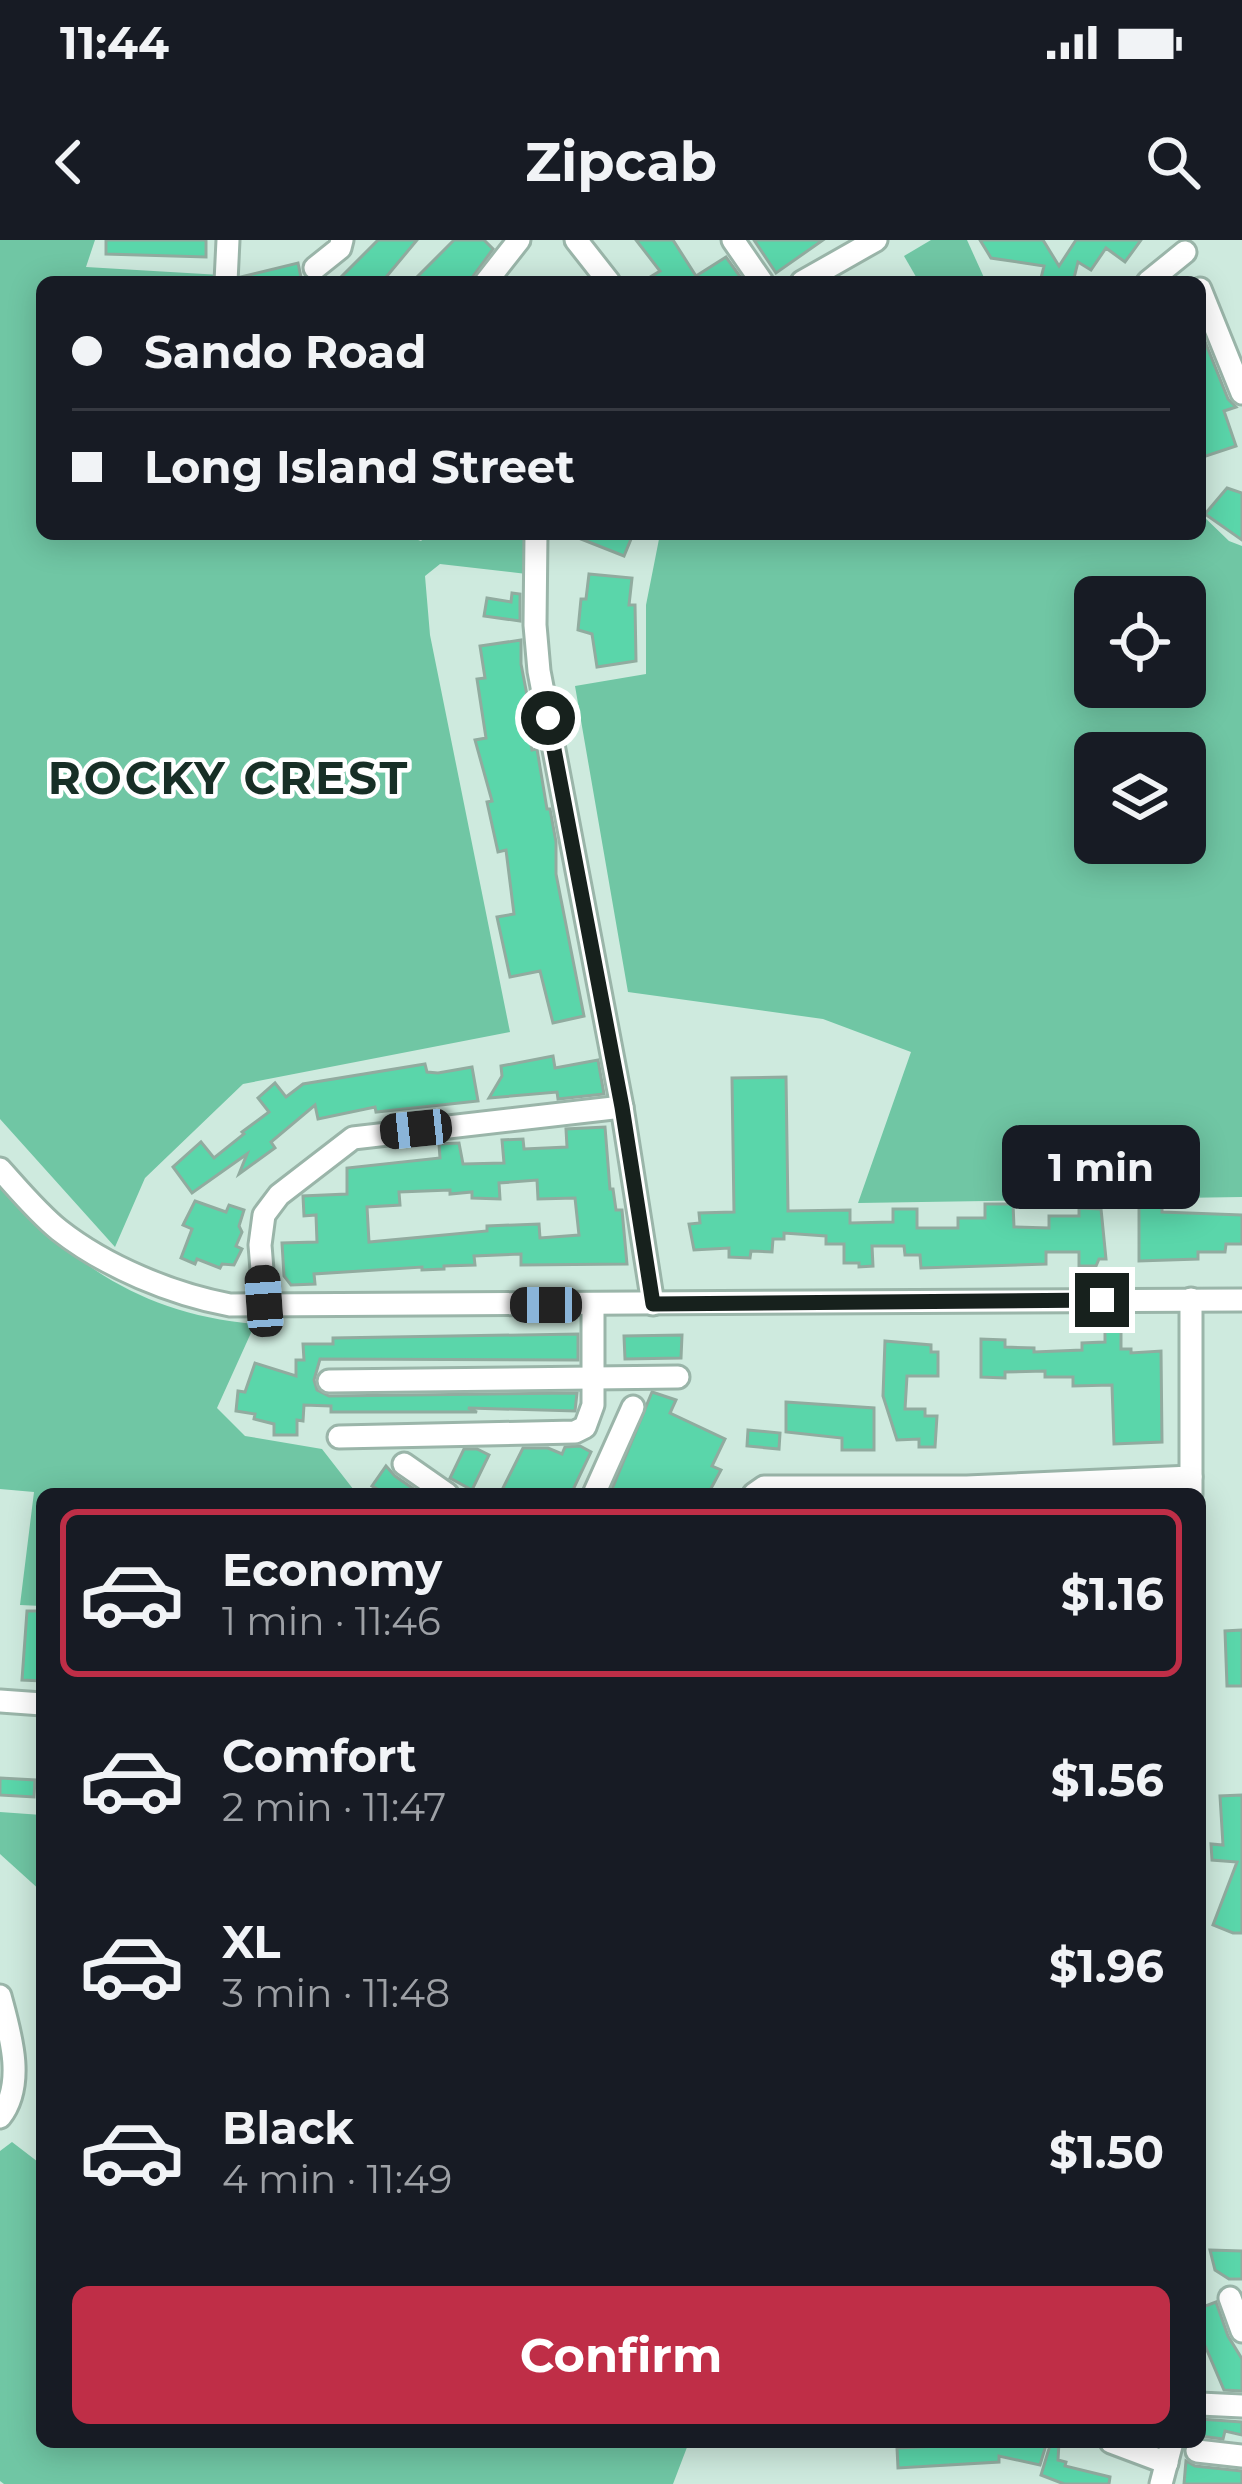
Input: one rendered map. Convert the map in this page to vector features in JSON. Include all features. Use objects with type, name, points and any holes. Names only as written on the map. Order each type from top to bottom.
[{"type":"street","points":[[226,276],[228,240]]},
{"type":"street","points":[[315,268],[340,248],[342,240]]},
{"type":"street","points":[[491,276],[519,240]]},
{"type":"street","points":[[576,240],[604,276]]},
{"type":"street","points":[[733,240],[758,276]]},
{"type":"street","points":[[808,276],[834,250],[876,240]]},
{"type":"street","points":[[1154,276],[1183,246],[1195,276]]},
{"type":"street","points":[[1206,303],[1242,394]]},
{"type":"street","points":[[536,540],[539,671],[622,1107],[653,1304]]},
{"type":"street","points":[[266,1307],[260,1245],[264,1215],[279,1196],[353,1138],[622,1107]]},
{"type":"street","points":[[0,1169],[40,1213],[84,1248],[201,1300],[266,1307],[1242,1300]]},
{"type":"street","points":[[1101,1488],[1191,1486],[1191,1299]]},
{"type":"street","points":[[338,1437],[575,1432],[585,1427],[591,1416],[593,1304]]},
{"type":"street","points":[[329,1381],[678,1377]]},
{"type":"street","points":[[597,1488],[633,1407]]},
{"type":"street","points":[[404,1464],[438,1488]]},
{"type":"street","points":[[762,1488],[845,1488]]},
{"type":"street","points":[[0,1701],[36,1704]]},
{"type":"street","points":[[0,1996],[15,2073],[13,2095],[0,2117]]},
{"type":"street","points":[[1230,2298],[1242,2331]]},
{"type":"street","points":[[1206,2404],[1242,2406]]},
{"type":"street","points":[[1127,2448],[1167,2463]]},
{"type":"street","points":[[1197,2451],[1242,2456]]},
{"type":"green space","points":[[0,240],[95,240],[86,267],[221,276],[36,276],[36,540],[543,540],[535,575],[440,564],[425,576],[430,635],[510,1032],[243,1084],[145,1178],[115,1247],[0,1119]]},
{"type":"green space","points":[[931,240],[967,240],[983,276],[916,276],[904,256]]},
{"type":"green space","points":[[1206,519],[1229,541],[1242,546],[1242,1197],[858,1203],[911,1052],[823,1019],[628,992],[575,686],[646,674],[646,605],[659,540],[1206,540]]},
{"type":"green space","points":[[0,1188],[57,1241],[114,1282],[179,1310],[255,1324],[217,1408],[245,1436],[322,1449],[352,1488],[36,1488],[36,1606],[20,1605],[34,1492],[0,1489]]},
{"type":"green space","points":[[0,1812],[36,1815],[36,1887],[0,1854]]},
{"type":"green space","points":[[12,2142],[36,2160],[36,2448],[687,2448],[673,2484],[4,2484],[0,2481],[0,2151]]},
{"type":"building","points":[[106,240],[206,240],[206,257],[106,254]]},
{"type":"building","points":[[378,240],[417,240],[387,276],[342,276]]},
{"type":"building","points":[[454,240],[484,240],[493,249],[473,276],[418,276]]},
{"type":"building","points":[[636,240],[673,240],[696,276],[652,276],[660,271]]},
{"type":"building","points":[[754,240],[823,240],[776,273]]},
{"type":"building","points":[[980,240],[1043,240],[1059,266],[1076,240],[1141,240],[1125,262],[1106,248],[1091,270],[1078,262],[1074,276],[1042,276],[1044,266],[991,258]]},
{"type":"building","points":[[726,257],[740,276],[696,276]]},
{"type":"building","points":[[298,263],[301,276],[245,276]]},
{"type":"building","points":[[1206,344],[1228,399],[1236,407],[1224,411],[1236,446],[1206,456]]},
{"type":"building","points":[[1227,488],[1242,493],[1242,540],[1206,515]]},
{"type":"building","points":[[584,540],[631,540],[624,556]]},
{"type":"building","points":[[589,574],[632,578],[629,605],[635,605],[636,661],[597,667],[592,634],[578,630]]},
{"type":"building","points":[[512,593],[520,594],[520,621],[484,616],[487,598],[511,602]]},
{"type":"building","points":[[521,640],[532,721],[526,722],[550,809],[556,874],[584,1016],[553,1023],[540,971],[510,977],[497,917],[514,914],[506,850],[498,852],[487,802],[492,801],[475,740],[486,738],[477,679],[485,678],[480,646]]},
{"type":"building","points":[[553,1056],[555,1068],[598,1060],[604,1094],[558,1099],[557,1092],[489,1098],[502,1076],[501,1066]]},
{"type":"building","points":[[425,1064],[427,1072],[438,1073],[472,1067],[478,1101],[376,1112],[375,1107],[318,1119],[315,1105],[271,1142],[275,1148],[239,1174],[247,1154],[192,1193],[173,1167],[201,1142],[214,1158],[244,1134],[269,1112],[258,1098],[275,1083],[286,1097],[303,1084]]},
{"type":"building","points":[[786,1077],[788,1211],[850,1210],[850,1223],[893,1222],[893,1209],[917,1209],[917,1228],[958,1228],[958,1218],[985,1218],[985,1204],[1013,1204],[1014,1227],[1049,1228],[1049,1216],[1079,1216],[1079,1208],[1101,1209],[1106,1259],[1099,1259],[1096,1266],[1079,1266],[1079,1252],[1046,1252],[1046,1264],[921,1268],[920,1255],[905,1255],[904,1246],[872,1246],[873,1266],[859,1267],[859,1263],[844,1263],[844,1244],[826,1244],[826,1236],[784,1233],[784,1239],[773,1239],[772,1252],[751,1251],[750,1258],[729,1257],[729,1248],[694,1250],[689,1224],[700,1223],[699,1213],[734,1212],[732,1078]]},
{"type":"building","points":[[605,1127],[610,1189],[616,1210],[622,1210],[627,1264],[521,1265],[521,1254],[474,1256],[475,1265],[444,1269],[314,1274],[315,1284],[291,1285],[284,1276],[282,1243],[317,1242],[316,1215],[304,1216],[303,1196],[347,1194],[347,1168],[440,1158],[439,1144],[459,1143],[463,1164],[504,1163],[502,1140],[523,1139],[524,1149],[567,1147],[566,1129]],"holes":[[[537,1180],[538,1199],[575,1198],[579,1235],[540,1238],[539,1224],[369,1242],[367,1207],[400,1205],[399,1192],[450,1190],[450,1194],[472,1192],[472,1198],[500,1199],[499,1183]]]},
{"type":"building","points":[[195,1201],[226,1212],[229,1205],[244,1210],[236,1246],[242,1249],[234,1265],[220,1268],[181,1258],[192,1229],[183,1225]]},
{"type":"building","points":[[1139,1204],[1162,1204],[1162,1212],[1242,1215],[1242,1244],[1226,1244],[1225,1252],[1198,1252],[1198,1259],[1139,1261]]},
{"type":"building","points":[[1105,1331],[1121,1331],[1121,1349],[1131,1349],[1131,1353],[1161,1351],[1162,1442],[1114,1444],[1112,1385],[1073,1386],[1073,1377],[1045,1377],[1045,1371],[981,1377],[981,1339],[1005,1340],[1005,1347],[1034,1348],[1034,1352],[1082,1350],[1082,1343],[1105,1342]]},
{"type":"building","points":[[578,1334],[578,1360],[320,1359],[314,1380],[317,1390],[329,1396],[577,1393],[575,1411],[331,1412],[331,1406],[304,1405],[297,1435],[274,1435],[274,1424],[236,1411],[238,1391],[245,1392],[255,1363],[296,1376],[296,1360],[304,1360],[303,1344],[333,1344],[333,1338]]},
{"type":"building","points":[[682,1335],[681,1358],[625,1359],[624,1336]]},
{"type":"building","points":[[885,1341],[931,1345],[931,1352],[938,1352],[938,1376],[907,1376],[905,1409],[925,1409],[925,1416],[937,1416],[935,1447],[919,1447],[919,1439],[897,1440],[883,1396]]},
{"type":"building","points":[[652,1392],[676,1400],[670,1413],[725,1439],[712,1466],[721,1470],[711,1488],[612,1488]]},
{"type":"building","points":[[786,1402],[874,1408],[874,1450],[842,1450],[842,1438],[786,1432]]},
{"type":"building","points":[[748,1430],[780,1433],[779,1449],[747,1446]]},
{"type":"building","points":[[580,1446],[591,1452],[574,1488],[503,1488],[523,1448],[548,1448],[562,1454],[565,1447]]},
{"type":"building","points":[[464,1449],[489,1455],[473,1488],[450,1478]]},
{"type":"building","points":[[386,1466],[412,1488],[376,1488],[372,1486]]},
{"type":"building","points":[[27,1611],[36,1611],[36,1681],[22,1680]]},
{"type":"building","points":[[1242,1630],[1242,1686],[1227,1686],[1225,1631]]},
{"type":"building","points":[[0,1778],[35,1780],[34,1797],[0,1795]]},
{"type":"building","points":[[1242,1795],[1242,1933],[1233,1933],[1213,1925],[1237,1862],[1212,1860],[1211,1844],[1223,1845],[1220,1796]]},
{"type":"building","points":[[1210,2250],[1242,2251],[1242,2279],[1229,2279],[1215,2270]]},
{"type":"building","points":[[1216,2302],[1242,2359],[1242,2391],[1224,2390],[1206,2348],[1206,2306]]},
{"type":"building","points":[[1206,2419],[1242,2422],[1242,2435],[1225,2431],[1223,2439],[1206,2437]]},
{"type":"building","points":[[897,2448],[1045,2448],[1040,2465],[999,2456],[999,2462],[898,2468]]},
{"type":"building","points":[[1049,2448],[1059,2448],[1058,2460],[1066,2462],[1065,2466],[1110,2477],[1109,2484],[1064,2484],[1041,2475]]},
{"type":"building","points":[[1186,2461],[1242,2471],[1242,2484],[1184,2484]]},
{"type":"district","name":"ROCKY CREST","points":[[229,777]]},
{"type":"route","points":[[548,718],[622,1107],[653,1304],[1102,1300]]}]
